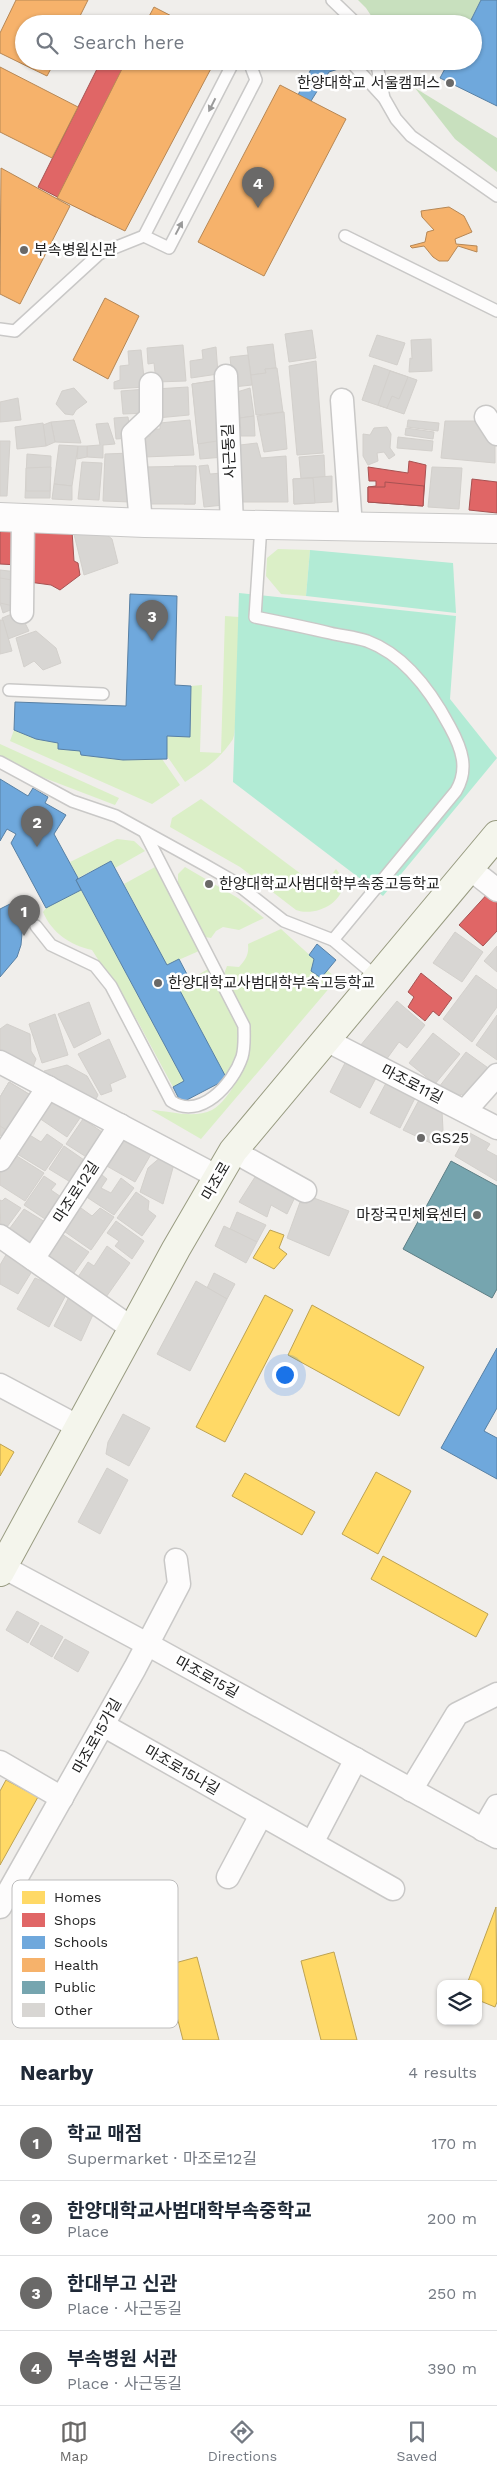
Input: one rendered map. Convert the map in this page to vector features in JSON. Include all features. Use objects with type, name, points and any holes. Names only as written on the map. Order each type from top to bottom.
[{"type":"main road","name":"마조로","points":[[1,1570],[233,1151],[497,835]]},
{"type":"street","name":"사근동길","points":[[226,376],[232,525]]},
{"type":"street","points":[[141,523],[132,434],[152,417],[151,384]]},
{"type":"street","points":[[342,400],[351,527]]},
{"type":"street","points":[[22,612],[12,518],[141,523],[497,529]]},
{"type":"street","points":[[470,868],[497,890]]},
{"type":"street","name":"마조로11길","points":[[326,1040],[497,1128]]},
{"type":"street","points":[[0,1062],[218,1177]]},
{"type":"street","points":[[464,1111],[497,1075]]},
{"type":"street","points":[[0,1160],[48,1087]]},
{"type":"street","name":"마조로12길","points":[[33,1259],[120,1125]]},
{"type":"street","points":[[233,1151],[305,1191]]},
{"type":"street","points":[[0,1236],[133,1329]]},
{"type":"street","points":[[0,1384],[79,1427]]},
{"type":"street","name":"마조로15가길","points":[[15,1880],[103,1725],[179,1584],[176,1560]]},
{"type":"street","name":"마조로15길","points":[[1,1570],[147,1644],[490,1834],[497,1806]]},
{"type":"street","points":[[411,1790],[457,1714],[497,1694]]},
{"type":"street","name":"마조로15나길","points":[[103,1725],[393,1889]]},
{"type":"street","points":[[312,1843],[356,1759]]},
{"type":"street","points":[[0,1762],[62,1798]]},
{"type":"street","points":[[228,1877],[261,1814]]},
{"type":"street","name":"마조로15가길","points":[[0,1907],[12,1886]]},
{"type":"lane","points":[[332,0],[348,15]]},
{"type":"lane","points":[[0,329],[15,331],[98,254],[144,236],[229,70]]},
{"type":"lane","points":[[144,236],[169,248],[256,80],[251,70]]},
{"type":"lane","points":[[358,70],[384,98],[396,120],[411,136],[497,196]]},
{"type":"lane","points":[[378,70],[384,98]]},
{"type":"lane","points":[[345,236],[497,311]]},
{"type":"lane","points":[[261,525],[255,617],[366,641],[394,656],[420,681],[444,716],[456,737],[464,766],[463,779],[456,791],[333,940]]},
{"type":"lane","points":[[9,690],[103,694]]},
{"type":"lane","points":[[0,762],[72,801],[116,816],[233,881],[284,920],[333,940],[378,978]]},
{"type":"lane","points":[[36,926],[51,945],[95,966],[110,986],[170,1101],[180,1107],[191,1107],[218,1095],[232,1077],[242,1057],[244,1026],[145,833]]},
{"type":"green space","points":[[358,0],[481,0],[474,15],[371,15]]},
{"type":"green space","points":[[415,88],[497,138],[497,172],[455,139]]},
{"type":"green space","points":[[278,549],[310,550],[306,596],[281,594],[266,576],[267,558]]},
{"type":"green space","points":[[310,550],[453,563],[456,613],[306,596]]},
{"type":"green space","points":[[239,593],[456,616],[450,699],[497,758],[383,896],[233,782]]},
{"type":"green space","points":[[225,616],[239,617],[235,733],[228,746],[217,758],[185,782],[167,756],[167,736],[190,737],[191,686],[202,685],[200,752],[221,753]]},
{"type":"green space","points":[[14,730],[36,739],[58,743],[59,749],[80,751],[81,755],[123,760],[162,759],[180,785],[152,804],[10,741]]},
{"type":"green space","points":[[0,744],[119,798],[115,805],[26,771],[0,757]]},
{"type":"green space","points":[[201,799],[321,889],[336,869],[342,878],[342,887],[339,895],[325,908],[306,912],[296,910],[240,867],[170,827],[172,818]]},
{"type":"green space","points":[[117,839],[134,841],[145,851],[115,868],[111,861],[78,878],[70,862]]},
{"type":"green space","points":[[155,867],[199,951],[167,965],[124,884]]},
{"type":"green space","points":[[185,867],[238,898],[264,918],[239,930],[223,927],[216,931],[211,938],[205,937],[178,884],[178,874]]},
{"type":"green space","points":[[81,890],[184,1081],[173,1087],[137,1020],[92,950],[76,945],[63,937],[51,926],[43,912],[46,908]]},
{"type":"green space","points":[[281,929],[314,959],[311,971],[320,978],[327,970],[337,979],[201,1139],[151,1110],[182,1114],[205,1113],[220,1104],[227,1096],[245,1062],[249,1050],[250,1029],[249,1023],[224,974],[227,966],[239,967],[247,954],[248,944]]},
{"type":"green space","points":[[208,969],[239,1028],[241,1046],[227,1079],[178,987]]},
{"type":"building: Homes","points":[[270,1230],[284,1235],[279,1248],[287,1254],[274,1269],[253,1258]]},
{"type":"building: Homes","points":[[265,1295],[293,1310],[225,1442],[196,1427]]},
{"type":"building: Homes","points":[[312,1305],[424,1367],[399,1416],[288,1355]]},
{"type":"building: Homes","points":[[0,1444],[14,1452],[0,1476]]},
{"type":"building: Homes","points":[[376,1472],[411,1491],[378,1554],[342,1534]]},
{"type":"building: Homes","points":[[245,1473],[315,1512],[302,1535],[232,1496]]},
{"type":"building: Homes","points":[[383,1556],[488,1614],[476,1637],[371,1579]]},
{"type":"building: Homes","points":[[6,1780],[38,1797],[0,1865],[0,1791]]},
{"type":"building: Homes","points":[[496,1907],[497,2002],[495,2007],[482,2002],[482,1980],[469,1980]]},
{"type":"building: Homes","points":[[334,1952],[357,2040],[321,2040],[301,1961]]},
{"type":"building: Homes","points":[[197,1957],[219,2040],[183,2040],[178,2021],[178,1962]]},
{"type":"building: Shops","points":[[96,70],[171,70],[96,217],[38,187]]},
{"type":"building: Shops","points":[[409,461],[426,465],[423,506],[368,502],[368,487],[376,486],[376,481],[369,481],[368,467],[408,473]]},
{"type":"building: Shops","points":[[472,479],[497,482],[497,513],[469,510]]},
{"type":"building: Shops","points":[[385,482],[424,486],[423,506],[368,502],[368,487],[385,487]]},
{"type":"building: Shops","points":[[0,526],[18,527],[19,565],[0,564]]},
{"type":"building: Shops","points":[[32,529],[72,531],[74,561],[78,563],[80,575],[60,590],[51,585],[29,582]]},
{"type":"building: Shops","points":[[490,891],[497,897],[497,931],[483,946],[459,925]]},
{"type":"building: Shops","points":[[421,973],[452,998],[439,1016],[433,1011],[425,1021],[408,1007],[414,997],[408,992]]},
{"type":"building: Schools","points":[[481,0],[497,0],[497,106],[440,78],[444,70],[482,70],[482,15],[474,15]]},
{"type":"building: Schools","points":[[310,70],[335,70],[329,72],[311,101],[298,95]]},
{"type":"building: Schools","points":[[130,594],[177,596],[175,685],[191,686],[190,737],[167,736],[167,759],[123,760],[81,755],[80,751],[58,749],[58,743],[36,739],[14,730],[15,702],[126,706]]},
{"type":"building: Schools","points":[[0,779],[28,796],[33,788],[48,797],[45,803],[66,815],[54,834],[78,878],[76,880],[81,890],[46,908],[11,843],[16,834],[7,829],[0,841]]},
{"type":"building: Schools","name":"한양대학교사범대학부속고등학교","points":[[111,861],[167,965],[179,959],[190,980],[178,987],[227,1079],[181,1103],[173,1087],[184,1081],[76,880]]},
{"type":"building: Schools","points":[[18,900],[24,911],[21,945],[17,957],[0,977],[0,909]]},
{"type":"building: Schools","points":[[317,944],[336,960],[321,978],[311,971],[314,959],[309,955]]},
{"type":"building: Schools","points":[[497,1348],[497,1408],[484,1431],[497,1438],[497,1479],[441,1448]]},
{"type":"building: Health","points":[[16,0],[88,0],[80,15],[15,15],[15,60],[0,53],[0,33]]},
{"type":"building: Health","points":[[154,7],[170,15],[150,15]]},
{"type":"building: Health","points":[[0,67],[78,107],[52,158],[0,132]]},
{"type":"building: Health","points":[[35,70],[50,70],[47,76]]},
{"type":"building: Health","points":[[121,70],[210,70],[125,231],[57,198]]},
{"type":"building: Health","points":[[280,85],[346,119],[264,276],[198,242]]},
{"type":"building: Health","name":"부속병원신관","points":[[1,168],[70,206],[20,304],[0,294]]},
{"type":"building: Health","points":[[449,207],[464,216],[472,232],[455,239],[456,244],[477,246],[477,252],[458,246],[448,261],[439,261],[424,246],[412,248],[410,246],[425,242],[427,232],[434,230],[422,217],[421,211]]},
{"type":"building: Health","points":[[105,298],[139,316],[108,379],[73,360]]},
{"type":"building: Public","points":[[451,1161],[497,1186],[497,1289],[492,1298],[403,1249]]},
{"type":"building: Other","points":[[312,330],[316,358],[289,362],[285,334]]},
{"type":"building: Other","points":[[377,335],[405,343],[397,365],[369,356]]},
{"type":"building: Other","points":[[431,339],[432,371],[409,372],[410,358],[412,359],[411,340]]},
{"type":"building: Other","points":[[273,344],[276,368],[265,369],[266,373],[251,375],[247,347]]},
{"type":"building: Other","points":[[183,345],[186,381],[156,382],[154,363],[148,364],[147,348]]},
{"type":"building: Other","points":[[216,347],[218,374],[191,378],[190,361],[203,359],[202,350]]},
{"type":"building: Other","points":[[141,350],[145,387],[114,389],[114,382],[120,380],[120,366],[129,365],[128,351]]},
{"type":"building: Other","points":[[248,355],[252,385],[233,387],[230,357]]},
{"type":"building: Other","points":[[316,361],[323,453],[297,455],[289,366]]},
{"type":"building: Other","points":[[374,365],[417,380],[404,414],[362,400]]},
{"type":"building: Other","points":[[277,368],[283,412],[256,415],[251,375],[266,373],[265,369]]},
{"type":"building: Other","points":[[390,371],[408,377],[399,399],[392,396],[387,408],[378,405]]},
{"type":"building: Other","points":[[219,380],[224,457],[200,459],[192,384]]},
{"type":"building: Other","points":[[219,380],[223,440],[198,444],[192,384]]},
{"type":"building: Other","points":[[188,387],[189,415],[157,418],[155,389]]},
{"type":"building: Other","points":[[74,388],[87,402],[76,410],[73,415],[65,414],[56,404],[62,391]]},
{"type":"building: Other","points":[[250,388],[254,416],[240,418],[237,392]]},
{"type":"building: Other","points":[[146,389],[149,413],[123,414],[121,391]]},
{"type":"building: Other","points":[[18,398],[21,420],[0,422],[0,402]]},
{"type":"building: Other","points":[[284,412],[287,449],[264,452],[257,416]]},
{"type":"building: Other","points":[[254,416],[255,436],[241,436],[240,418]]},
{"type":"building: Other","points":[[128,417],[131,438],[116,439],[114,418]]},
{"type":"building: Other","points":[[74,420],[81,443],[55,442],[51,422]]},
{"type":"building: Other","points":[[190,420],[194,455],[144,457],[143,437],[150,436],[150,429],[160,429],[160,423]]},
{"type":"building: Other","points":[[408,420],[439,423],[438,431],[407,427]]},
{"type":"building: Other","points":[[445,421],[478,421],[495,438],[495,463],[441,458]]},
{"type":"building: Other","points":[[51,422],[55,442],[46,446],[43,425]]},
{"type":"building: Other","points":[[43,423],[46,446],[17,449],[15,427]]},
{"type":"building: Other","points":[[108,423],[115,444],[103,445],[103,458],[87,457],[87,446],[100,445],[96,424]]},
{"type":"building: Other","points":[[387,427],[391,434],[390,448],[395,455],[389,459],[384,452],[377,453],[378,461],[368,465],[363,456],[363,434],[370,435],[374,428]]},
{"type":"building: Other","points":[[406,428],[434,432],[433,439],[405,435]]},
{"type":"building: Other","points":[[398,437],[433,441],[432,451],[397,448]]},
{"type":"building: Other","points":[[0,441],[10,441],[7,496],[0,496]]},
{"type":"building: Other","points":[[257,443],[261,458],[286,456],[288,502],[243,502],[240,445]]},
{"type":"building: Other","points":[[59,445],[78,446],[72,486],[54,484]]},
{"type":"building: Other","points":[[78,446],[87,446],[87,457],[77,459]]},
{"type":"building: Other","points":[[131,453],[131,502],[103,501],[105,454]]},
{"type":"building: Other","points":[[27,454],[51,456],[50,498],[25,498]]},
{"type":"building: Other","points":[[324,455],[325,477],[301,479],[299,457]]},
{"type":"building: Other","points":[[82,462],[102,463],[99,500],[78,499]]},
{"type":"building: Other","points":[[208,465],[210,474],[222,473],[224,505],[204,507],[199,466]]},
{"type":"building: Other","points":[[174,466],[196,466],[195,504],[184,504],[185,494],[173,493]]},
{"type":"building: Other","points":[[196,466],[195,504],[145,504],[144,467]]},
{"type":"building: Other","points":[[51,467],[50,491],[26,491],[26,468]]},
{"type":"building: Other","points":[[432,467],[462,468],[459,509],[428,507]]},
{"type":"building: Other","points":[[332,476],[332,502],[294,504],[293,479]]},
{"type":"building: Other","points":[[313,478],[315,503],[294,504],[293,479]]},
{"type":"building: Other","points":[[54,484],[72,486],[72,500],[52,499]]},
{"type":"building: Other","points":[[73,530],[102,531],[112,539],[118,563],[84,575]]},
{"type":"building: Other","points":[[0,570],[18,572],[18,607],[3,613],[0,603]]},
{"type":"building: Other","points":[[0,578],[18,581],[18,607],[0,603]]},
{"type":"building: Other","points":[[19,611],[29,631],[8,639],[2,618]]},
{"type":"building: Other","points":[[0,620],[3,620],[12,651],[0,654]]},
{"type":"building: Other","points":[[36,631],[56,648],[61,663],[43,670],[34,661],[24,667],[16,638]]},
{"type":"building: Other","points":[[455,932],[483,952],[462,982],[433,963]]},
{"type":"building: Other","points":[[497,946],[497,972],[484,961]]},
{"type":"building: Other","points":[[476,975],[497,990],[497,1007],[472,1042],[443,1019]]},
{"type":"building: Other","points":[[397,1001],[425,1025],[407,1048],[399,1042],[386,1060],[360,1046]]},
{"type":"building: Other","points":[[89,1002],[101,1034],[74,1048],[58,1014]]},
{"type":"building: Other","points":[[55,1014],[68,1055],[42,1063],[29,1024]]},
{"type":"building: Other","points":[[497,1015],[497,1060],[476,1045]]},
{"type":"building: Other","points":[[7,1024],[30,1034],[31,1051],[36,1059],[33,1067],[0,1058],[0,1029]]},
{"type":"building: Other","points":[[433,1033],[460,1054],[435,1084],[409,1063]]},
{"type":"building: Other","points":[[109,1039],[126,1077],[110,1084],[112,1091],[101,1095],[78,1054]]},
{"type":"building: Other","points":[[466,1052],[491,1070],[468,1099],[461,1094],[456,1100],[439,1087]]},
{"type":"building: Other","points":[[345,1063],[376,1078],[360,1108],[330,1092]]},
{"type":"building: Other","points":[[67,1065],[87,1076],[98,1095],[92,1107],[40,1079],[44,1071]]},
{"type":"building: Other","points":[[9,1082],[37,1099],[10,1142],[0,1135],[0,1097]]},
{"type":"building: Other","points":[[9,1082],[37,1099],[14,1135],[0,1126],[0,1097]]},
{"type":"building: Other","points":[[386,1083],[415,1098],[400,1128],[370,1113]]},
{"type":"building: Other","points":[[52,1099],[80,1118],[67,1137],[39,1118]]},
{"type":"building: Other","points":[[419,1100],[442,1111],[443,1130],[435,1145],[403,1130]]},
{"type":"building: Other","points":[[83,1119],[108,1136],[91,1160],[66,1144]]},
{"type":"building: Other","points":[[123,1130],[154,1149],[135,1182],[105,1165]]},
{"type":"building: Other","points":[[468,1132],[490,1144],[486,1150],[497,1156],[497,1181],[455,1156]]},
{"type":"building: Other","points":[[28,1134],[41,1142],[47,1134],[63,1145],[45,1171],[14,1152]]},
{"type":"building: Other","points":[[64,1146],[87,1162],[72,1183],[49,1169]]},
{"type":"building: Other","points":[[12,1153],[44,1173],[25,1201],[0,1185],[0,1171]]},
{"type":"building: Other","points":[[162,1156],[174,1164],[163,1204],[140,1192],[148,1168]]},
{"type":"building: Other","points":[[97,1171],[107,1179],[101,1188],[111,1193],[121,1178],[134,1188],[114,1215],[82,1194]]},
{"type":"building: Other","points":[[44,1176],[56,1184],[51,1190],[67,1201],[51,1223],[24,1205]]},
{"type":"building: Other","points":[[255,1177],[295,1197],[287,1214],[271,1205],[267,1217],[239,1202]]},
{"type":"building: Other","points":[[136,1192],[149,1201],[148,1210],[156,1216],[142,1236],[117,1218]]},
{"type":"building: Other","points":[[303,1194],[349,1211],[329,1256],[287,1238]]},
{"type":"building: Other","points":[[5,1198],[21,1208],[1,1235],[0,1200],[2,1201]]},
{"type":"building: Other","points":[[74,1203],[92,1216],[100,1208],[114,1217],[91,1250],[58,1227]]},
{"type":"building: Other","points":[[24,1209],[50,1225],[32,1249],[7,1232]]},
{"type":"building: Other","points":[[237,1212],[266,1225],[257,1242],[230,1229]]},
{"type":"building: Other","points":[[116,1221],[144,1241],[132,1259],[115,1246],[119,1241],[107,1233]]},
{"type":"building: Other","points":[[224,1226],[257,1242],[246,1263],[215,1246]]},
{"type":"building: Other","points":[[59,1232],[89,1252],[71,1277],[41,1256]]},
{"type":"building: Other","points":[[107,1246],[130,1263],[104,1300],[76,1280],[88,1262],[94,1266]]},
{"type":"building: Other","points":[[7,1253],[34,1268],[18,1294],[0,1284],[0,1265]]},
{"type":"building: Other","points":[[214,1273],[235,1284],[227,1299],[207,1288]]},
{"type":"building: Other","points":[[35,1278],[68,1291],[49,1327],[17,1309]]},
{"type":"building: Other","points":[[196,1281],[227,1299],[190,1371],[157,1354]]},
{"type":"building: Other","points":[[71,1293],[96,1308],[81,1341],[54,1326]]},
{"type":"building: Other","points":[[123,1414],[150,1428],[129,1466],[106,1454],[108,1442]]},
{"type":"building: Other","points":[[107,1468],[128,1480],[100,1534],[78,1522]]},
{"type":"building: Other","points":[[17,1611],[39,1623],[28,1643],[6,1630]]},
{"type":"building: Other","points":[[41,1625],[63,1637],[52,1657],[30,1644]]},
{"type":"building: Other","points":[[65,1639],[89,1652],[78,1672],[54,1658]]},
{"type":"place","name":"한양대학교 서울캠퍼스","points":[[450,83]]},
{"type":"place","name":"부속병원 서관","points":[[258,208]]},
{"type":"place","name":"부속병원신관","points":[[24,250]]},
{"type":"place","name":"한대부고 신관","points":[[152,641]]},
{"type":"place","name":"한양대학교사범대학부속중학교","points":[[37,847]]},
{"type":"place","name":"한양대학교사범대학부속중고등학교","points":[[209,884]]},
{"type":"place","name":"학교 매점","points":[[24,936]]},
{"type":"place","name":"한양대학교사범대학부속고등학교","points":[[158,983]]},
{"type":"place","name":"GS25","points":[[421,1138]]},
{"type":"place","name":"마장국민체육센터","points":[[477,1215]]}]
